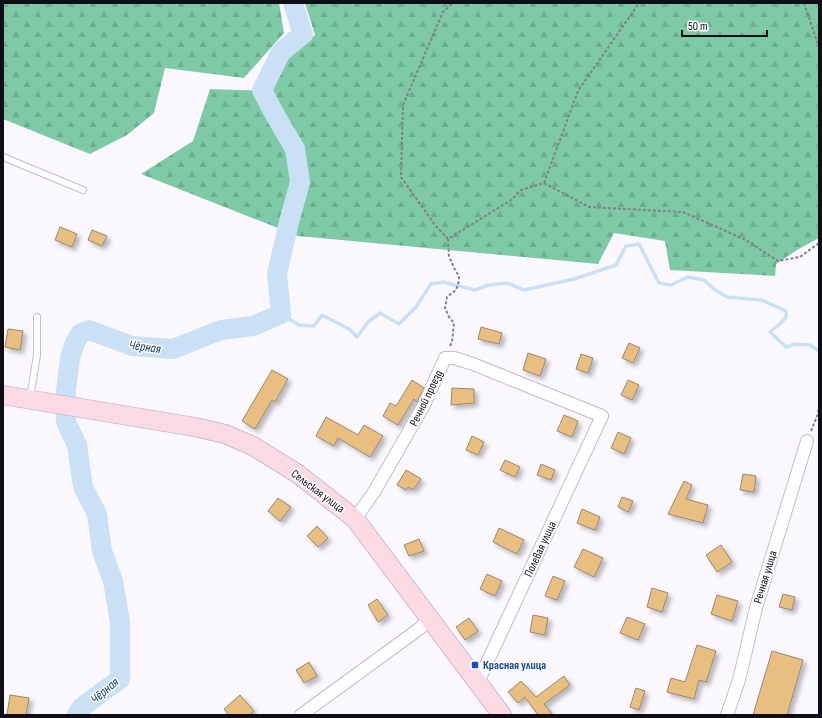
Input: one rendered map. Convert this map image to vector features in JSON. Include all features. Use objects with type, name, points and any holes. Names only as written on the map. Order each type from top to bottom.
[{"type":"main road","name":"Сельская улица","points":[[3,395],[195,427],[225,434],[253,446],[298,474],[355,519],[502,715]]},
{"type":"street","name":"Речной проезд","points":[[355,519],[374,492],[424,406],[445,358],[454,358],[473,364],[602,416]]},
{"type":"street","name":"Полевая улица","points":[[478,682],[602,416]]},
{"type":"street","name":"Речная улица","points":[[727,715],[739,680],[756,608],[807,440]]},
{"type":"street","points":[[302,715],[419,629],[430,619]]},
{"type":"lane","points":[[3,157],[83,190]]},
{"type":"lane","points":[[37,317],[38,401]]},
{"type":"path","points":[[452,342],[454,323],[449,317],[446,308],[447,298],[456,290],[459,276],[449,256],[448,239],[435,225],[401,177],[403,105],[443,12],[453,3]]},
{"type":"path","points":[[544,183],[578,91],[639,3]]},
{"type":"path","points":[[804,3],[819,47]]},
{"type":"path","points":[[448,239],[511,200],[521,190],[544,183],[589,207],[683,212],[746,240],[778,261],[800,257],[819,243]]},
{"type":"path","points":[[807,440],[818,414],[819,406]]},
{"type":"green space","points":[[3,3],[279,3],[284,33],[244,78],[165,68],[154,113],[127,135],[90,154],[3,119]]},
{"type":"green space","points":[[305,3],[819,3],[819,238],[776,264],[775,276],[670,270],[665,241],[614,233],[598,264],[298,236],[141,174],[193,141],[210,89],[272,91],[288,57],[315,35]]},
{"type":"building","points":[[60,227],[77,234],[72,247],[55,240]]},
{"type":"building","points":[[92,230],[107,236],[102,246],[88,240]]},
{"type":"building","points":[[481,327],[502,333],[499,344],[478,339]]},
{"type":"building","points":[[8,329],[23,331],[20,350],[5,347]]},
{"type":"building","points":[[629,343],[640,348],[633,363],[622,358]]},
{"type":"building","points":[[528,353],[546,359],[540,376],[523,370]]},
{"type":"building","points":[[581,354],[593,358],[588,373],[576,369]]},
{"type":"building","points":[[272,370],[288,379],[275,402],[272,400],[255,429],[242,421]]},
{"type":"building","points":[[412,380],[424,388],[417,402],[414,399],[398,425],[383,416],[390,403],[396,406]]},
{"type":"building","points":[[628,380],[639,385],[632,400],[621,395]]},
{"type":"building","points":[[452,388],[474,389],[474,403],[451,405]]},
{"type":"building","points":[[564,415],[578,421],[572,437],[557,431]]},
{"type":"building","points":[[326,417],[358,435],[364,425],[383,436],[370,457],[338,438],[334,446],[316,436]]},
{"type":"building","points":[[618,432],[631,438],[624,454],[611,448]]},
{"type":"building","points":[[472,436],[484,442],[478,455],[466,450]]},
{"type":"building","points":[[505,460],[520,467],[515,477],[500,470]]},
{"type":"building","points":[[541,464],[555,470],[551,480],[537,475]]},
{"type":"building","points":[[406,470],[421,479],[413,490],[408,487],[406,490],[397,485]]},
{"type":"building","points":[[743,474],[756,476],[754,492],[740,490]]},
{"type":"building","points":[[684,481],[692,485],[686,499],[708,505],[703,523],[668,514]]},
{"type":"building","points":[[622,497],[633,501],[628,512],[618,507]]},
{"type":"building","points":[[278,498],[291,507],[280,521],[268,511]]},
{"type":"building","points":[[582,509],[600,517],[595,530],[577,523]]},
{"type":"building","points":[[317,526],[328,538],[318,547],[307,536]]},
{"type":"building","points":[[499,528],[524,540],[517,554],[493,542]]},
{"type":"building","points":[[419,539],[424,551],[409,556],[404,545]]},
{"type":"building","points":[[721,545],[732,562],[717,572],[706,555]]},
{"type":"building","points":[[583,549],[603,558],[594,577],[574,567]]},
{"type":"building","points":[[487,574],[502,581],[495,596],[480,589]]},
{"type":"building","points":[[553,576],[565,581],[557,600],[545,596]]},
{"type":"building","points":[[652,588],[668,593],[662,612],[647,607]]},
{"type":"building","points":[[783,594],[795,597],[792,610],[779,607]]},
{"type":"building","points":[[717,595],[738,601],[732,621],[711,614]]},
{"type":"building","points":[[377,599],[388,615],[378,622],[368,605]]},
{"type":"building","points":[[533,615],[548,618],[545,635],[530,632]]},
{"type":"building","points":[[627,617],[645,624],[638,640],[620,633]]},
{"type":"building","points":[[469,618],[478,631],[465,640],[456,627]]},
{"type":"building","points":[[697,645],[716,651],[706,682],[699,680],[694,699],[667,692],[671,678],[685,682]]},
{"type":"building","points":[[772,651],[803,660],[787,715],[753,715]]},
{"type":"building","points":[[309,662],[317,676],[304,683],[296,670]]},
{"type":"building","points":[[564,676],[570,685],[544,704],[553,715],[538,715],[525,697],[518,703],[508,692],[521,681],[536,697]]},
{"type":"building","points":[[636,688],[645,691],[639,710],[630,707]]},
{"type":"building","points":[[10,695],[29,698],[26,715],[7,715]]},
{"type":"building","points":[[240,695],[254,711],[249,715],[229,715],[224,709]]},
{"type":"waterway","name":"Чёрная","points":[[77,715],[82,707],[120,679],[120,622],[113,581],[102,551],[97,514],[83,487],[77,445],[66,422],[66,391],[70,358],[75,343],[81,333],[89,330],[132,346],[173,349],[221,330],[253,326],[281,314],[277,274],[300,182],[295,149],[262,90],[281,52],[303,34],[293,3]]},
{"type":"waterway","points":[[281,314],[299,325],[314,326],[322,315],[349,329],[357,337],[368,322],[380,313],[399,324],[416,307],[431,284],[443,282],[475,290],[489,285],[507,283],[524,290],[574,279],[616,265],[626,246],[639,244],[659,283],[671,285],[688,277],[704,280],[715,290],[727,297],[762,300],[786,311],[786,317],[770,332],[786,347],[795,344],[810,345],[819,351]]},
{"type":"place","name":"Красная улица","points":[[475,665]]}]
